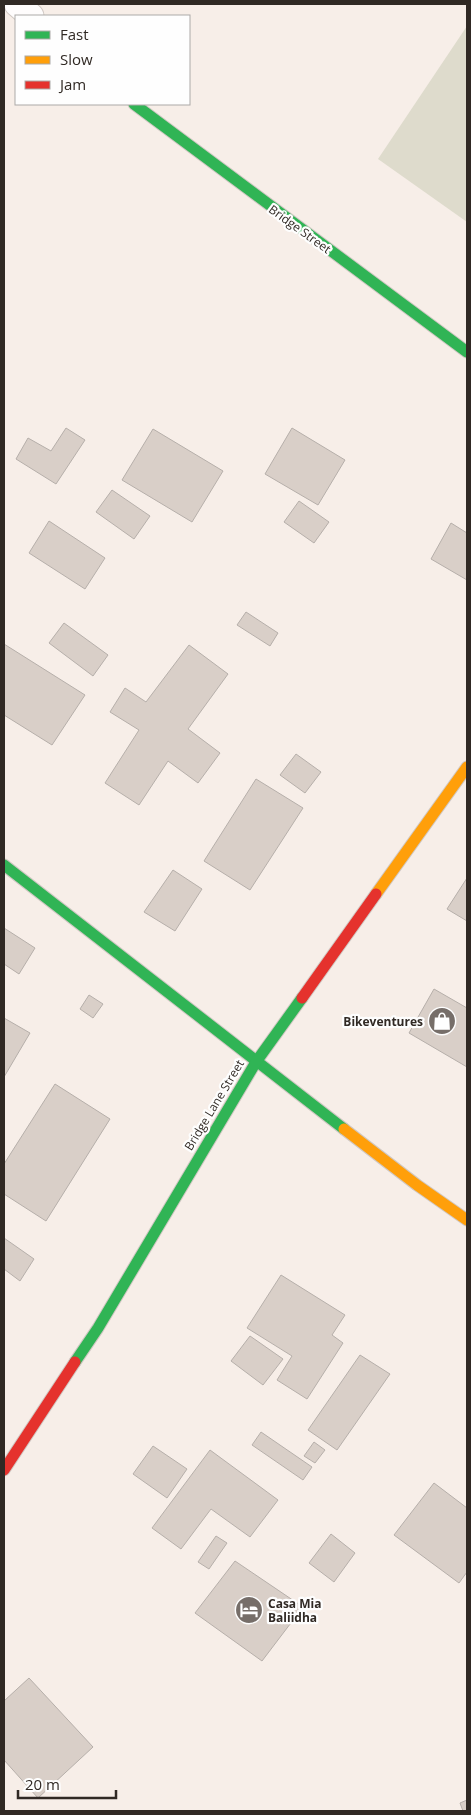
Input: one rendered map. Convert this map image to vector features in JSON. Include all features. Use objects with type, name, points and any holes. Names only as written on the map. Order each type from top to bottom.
[{"type":"street","points":[[17,4],[31,15]]},
{"type":"street","name":"Bridge Street","points":[[135,105],[162,127],[467,352]]},
{"type":"street","name":"Bridge Lane Street","points":[[4,1470],[98,1328],[256,1062],[467,767]]},
{"type":"street","points":[[4,865],[417,1186],[467,1220]]},
{"type":"shaded area","points":[[467,26],[467,222],[378,159]]},
{"type":"building","points":[[66,428],[85,440],[56,484],[16,459],[28,438],[51,451]]},
{"type":"building","points":[[292,428],[345,460],[318,505],[265,474]]},
{"type":"building","points":[[153,429],[223,471],[192,522],[122,480]]},
{"type":"building","points":[[112,490],[150,516],[134,539],[96,512]]},
{"type":"building","points":[[299,501],[329,522],[314,543],[284,522]]},
{"type":"building","points":[[49,521],[105,558],[85,589],[29,553]]},
{"type":"building","points":[[451,523],[467,533],[467,580],[431,559]]},
{"type":"building","points":[[246,612],[278,633],[270,646],[237,625]]},
{"type":"building","points":[[64,623],[108,655],[93,676],[49,643]]},
{"type":"building","points":[[4,644],[85,695],[52,745],[4,715]]},
{"type":"building","points":[[189,645],[228,674],[188,729],[220,753],[198,783],[168,761],[139,805],[105,783],[139,730],[110,712],[125,688],[146,702]]},
{"type":"building","points":[[296,754],[321,772],[305,793],[280,775]]},
{"type":"building","points":[[256,779],[303,808],[250,890],[204,861]]},
{"type":"building","points":[[173,870],[202,889],[175,931],[144,912]]},
{"type":"building","points":[[467,878],[467,921],[447,909]]},
{"type":"building","points":[[4,928],[35,948],[19,974],[4,964]]},
{"type":"building","name":"Bikeventures","points":[[434,989],[467,1008],[467,1067],[409,1033]]},
{"type":"building","points":[[89,995],[103,1004],[93,1018],[80,1009]]},
{"type":"building","points":[[4,1018],[30,1033],[4,1077]]},
{"type":"building","points":[[55,1084],[110,1119],[46,1221],[4,1194],[4,1164]]},
{"type":"building","points":[[4,1238],[34,1259],[20,1281],[4,1269]]},
{"type":"building","points":[[281,1275],[345,1315],[332,1335],[343,1343],[307,1399],[277,1380],[292,1356],[247,1328]]},
{"type":"building","points":[[250,1336],[283,1359],[263,1385],[231,1361]]},
{"type":"building","points":[[360,1355],[390,1374],[337,1450],[308,1430]]},
{"type":"building","points":[[261,1432],[312,1467],[303,1480],[252,1445]]},
{"type":"building","points":[[314,1442],[325,1450],[315,1463],[304,1456]]},
{"type":"building","points":[[153,1446],[187,1469],[167,1498],[133,1474]]},
{"type":"building","points":[[210,1450],[278,1500],[250,1537],[211,1509],[181,1549],[152,1528]]},
{"type":"building","points":[[434,1483],[467,1508],[467,1572],[459,1583],[394,1535]]},
{"type":"building","points":[[331,1534],[355,1553],[334,1582],[309,1563]]},
{"type":"building","points":[[216,1536],[227,1543],[209,1569],[198,1562]]},
{"type":"building","name":"Casa Mia Baliidha","points":[[235,1561],[303,1607],[262,1661],[195,1613]]},
{"type":"building","points":[[29,1678],[93,1747],[38,1798],[4,1760],[4,1701]]},
{"type":"building","points":[[467,1800],[467,1811],[463,1811],[460,1803]]},
{"type":"traffic: fast","points":[[135,105],[467,352]]},
{"type":"traffic: fast","points":[[4,865],[344,1129]]},
{"type":"traffic: fast","points":[[75,1362],[98,1328],[256,1062],[302,998]]},
{"type":"traffic: slow","points":[[376,894],[467,767]]},
{"type":"traffic: slow","points":[[344,1129],[417,1185],[467,1220]]},
{"type":"traffic: jam","points":[[302,998],[376,894]]},
{"type":"traffic: jam","points":[[4,1470],[75,1362]]},
{"type":"place","name":"Bikeventures","points":[[442,1021]]},
{"type":"place","name":"Casa Mia Baliidha","points":[[249,1610]]}]
